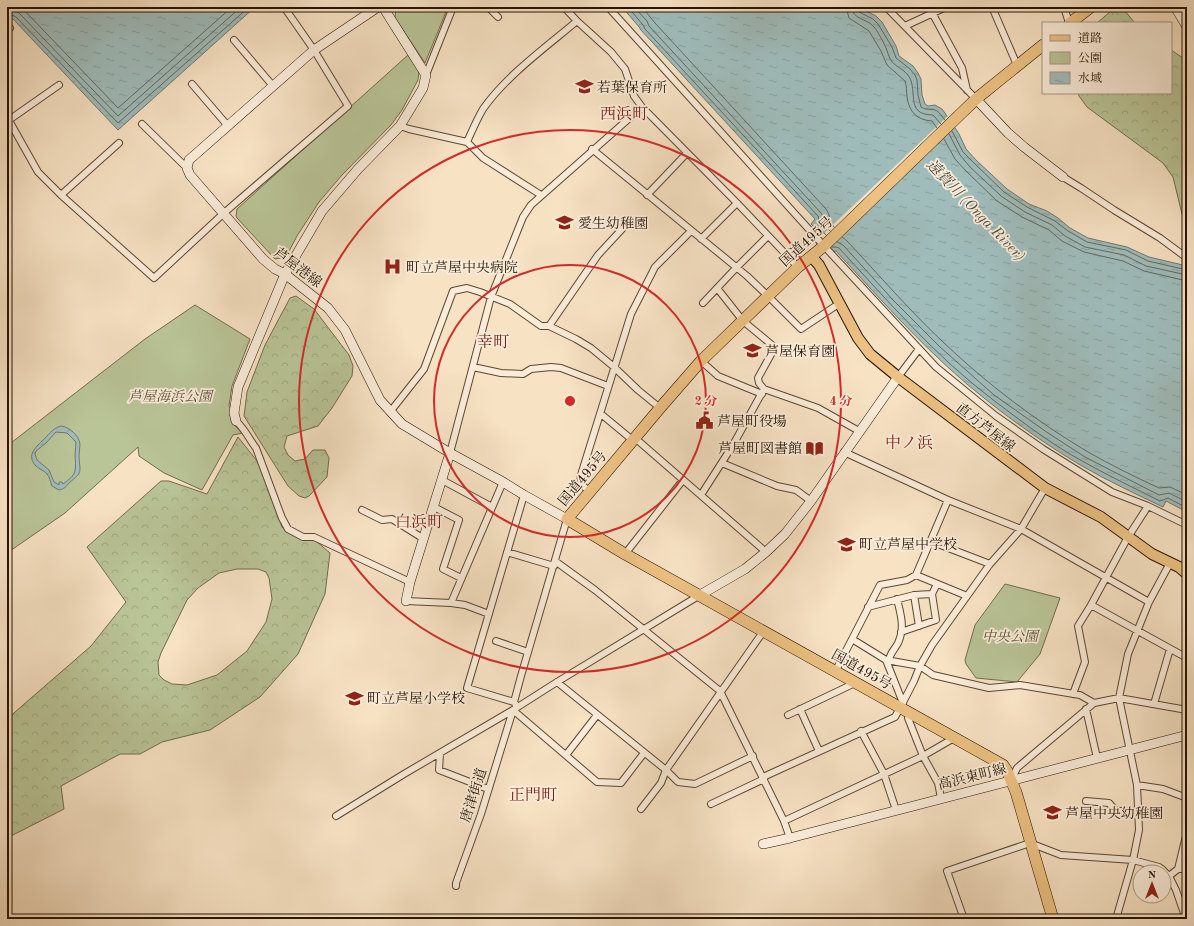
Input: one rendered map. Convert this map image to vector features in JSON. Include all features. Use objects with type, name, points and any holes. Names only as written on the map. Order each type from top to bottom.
[{"type":"highway","points":[[1070,22],[1091,7]]},
{"type":"highway","name":"国道495号","points":[[1042,45],[1017,65],[971,95],[824,246],[798,267],[700,361],[567,519],[625,554],[835,672],[902,705],[910,714],[1003,765],[1016,792],[1053,919]]},
{"type":"main road","points":[[187,168],[189,160],[314,50],[378,7]]},
{"type":"main road","points":[[236,421],[234,413],[238,387],[285,274],[322,211],[358,169],[400,126],[423,88],[426,75],[383,7]]},
{"type":"main road","points":[[1175,7],[1187,27]]},
{"type":"main road","points":[[971,95],[1008,133],[1063,177]]},
{"type":"main road","name":"芦屋港線","points":[[187,168],[190,175],[263,259],[275,269],[285,274],[328,308],[345,330],[380,400],[402,424],[567,519]]},
{"type":"main road","name":"直方芦屋線","points":[[812,257],[819,265],[858,338],[870,354],[898,377],[1045,488],[1101,517],[1152,554],[1178,567],[1187,574]]},
{"type":"main road","points":[[700,595],[745,569],[786,534],[898,377]]},
{"type":"main road","points":[[406,601],[410,582],[450,453]]},
{"type":"main road","name":"高浜東町線","points":[[763,844],[1187,735]]},
{"type":"street","points":[[59,85],[8,118],[38,172],[60,195],[154,278],[224,213],[348,106],[314,50],[284,7]]},
{"type":"street","points":[[426,75],[453,7]]},
{"type":"street","points":[[488,7],[498,16]]},
{"type":"street","points":[[564,7],[611,52],[624,69],[634,96],[642,107],[798,267]]},
{"type":"street","points":[[608,7],[824,246],[936,367],[996,416],[1033,443],[1112,492],[1148,506],[1187,525]]},
{"type":"street","points":[[886,7],[971,95]]},
{"type":"street","points":[[905,26],[930,10],[946,7]]},
{"type":"street","points":[[992,7],[1017,65]]},
{"type":"street","points":[[1064,7],[1069,22]]},
{"type":"street","points":[[930,10],[962,68],[971,95]]},
{"type":"street","points":[[466,142],[482,111],[492,98],[521,69],[577,21]]},
{"type":"street","points":[[234,40],[273,86]]},
{"type":"street","points":[[192,84],[228,126]]},
{"type":"street","points":[[450,453],[491,297],[523,217],[531,205],[541,195],[642,107]]},
{"type":"street","points":[[142,124],[187,168]]},
{"type":"street","points":[[400,126],[466,142],[483,158],[541,195]]},
{"type":"street","points":[[60,195],[119,143]]},
{"type":"street","points":[[592,149],[736,268],[768,296],[801,329],[840,303]]},
{"type":"street","points":[[647,195],[687,153]]},
{"type":"street","points":[[1063,177],[1160,238],[1187,258]]},
{"type":"street","points":[[701,239],[737,203]]},
{"type":"street","points":[[549,326],[598,255],[623,228]]},
{"type":"street","points":[[590,491],[580,481],[631,314],[655,267],[691,231]]},
{"type":"street","points":[[703,303],[768,236]]},
{"type":"street","points":[[390,412],[424,369],[453,291],[467,288],[510,304],[541,326],[549,326],[591,348],[660,408]]},
{"type":"street","points":[[717,288],[743,321],[772,345],[774,349],[758,378],[763,391]]},
{"type":"street","points":[[898,377],[919,349]]},
{"type":"street","points":[[700,361],[718,376],[818,408],[859,431]]},
{"type":"street","points":[[473,367],[501,373],[523,374],[531,369],[551,367],[561,368],[608,386]]},
{"type":"street","points":[[701,495],[722,463],[763,391]]},
{"type":"street","points":[[600,414],[630,438],[635,438],[766,552]]},
{"type":"street","points":[[236,421],[244,429],[256,448],[282,518],[288,529],[303,536],[314,537],[410,582]]},
{"type":"street","points":[[844,452],[948,500],[1021,529],[1149,602]]},
{"type":"street","points":[[722,463],[777,486],[796,490],[811,501]]},
{"type":"street","points":[[442,480],[492,507]]},
{"type":"street","points":[[625,554],[683,480]]},
{"type":"street","points":[[451,603],[503,482]]},
{"type":"street","points":[[711,804],[861,731],[895,717],[932,645],[990,564],[1021,529],[1045,488]]},
{"type":"street","points":[[524,495],[467,688],[515,707],[566,755],[598,782],[621,783],[644,753]]},
{"type":"street","points":[[835,672],[880,585],[907,580],[916,575],[948,500]]},
{"type":"street","points":[[1073,694],[1085,662],[1078,626],[1128,537],[1148,506]]},
{"type":"street","points":[[434,507],[459,520],[443,569],[461,578]]},
{"type":"street","points":[[362,510],[382,520],[392,519],[424,539]]},
{"type":"street","name":"唐津街道","points":[[456,886],[515,707],[528,652],[567,519]]},
{"type":"street","points":[[930,541],[990,564]]},
{"type":"street","points":[[507,552],[555,564],[595,590],[720,691],[784,821],[790,838]]},
{"type":"street","points":[[1116,919],[1133,860],[1139,830],[1137,785],[1131,749],[1119,698],[1128,654],[1149,602],[1170,563]]},
{"type":"street","points":[[916,575],[967,596]]},
{"type":"street","points":[[901,632],[936,620],[932,594],[937,584]]},
{"type":"street","points":[[868,607],[914,594],[932,594]]},
{"type":"street","points":[[914,594],[919,626]]},
{"type":"street","points":[[336,816],[700,595]]},
{"type":"street","points":[[897,599],[902,618],[901,632],[897,644],[887,660],[902,705]]},
{"type":"street","points":[[406,601],[465,605],[489,614]]},
{"type":"street","points":[[1091,605],[1187,658]]},
{"type":"street","points":[[640,809],[661,784],[666,770],[720,691],[763,632]]},
{"type":"street","points":[[852,639],[887,660],[920,666],[933,675],[989,688],[1020,685],[1080,695],[1094,703]]},
{"type":"street","points":[[496,641],[528,652]]},
{"type":"street","points":[[1154,704],[1170,649]]},
{"type":"street","points":[[557,682],[666,770],[678,782],[695,784],[753,756]]},
{"type":"street","points":[[788,714],[855,683]]},
{"type":"street","points":[[1012,781],[1017,768],[1094,703],[1119,698],[1187,710]]},
{"type":"street","points":[[800,709],[819,751]]},
{"type":"street","points":[[1086,709],[1097,758]]},
{"type":"street","points":[[910,714],[908,718],[923,756],[938,783],[942,798]]},
{"type":"street","points":[[566,755],[597,715]]},
{"type":"street","points":[[861,731],[884,774],[896,810]]},
{"type":"street","points":[[784,821],[923,756],[954,738]]},
{"type":"street","points":[[440,754],[439,770],[488,789]]},
{"type":"street","points":[[1137,785],[1163,789],[1187,798]]},
{"type":"street","points":[[1086,801],[1109,803],[1116,811],[1139,811]]},
{"type":"street","points":[[1178,869],[1187,832]]},
{"type":"street","points":[[964,919],[947,871],[1030,843],[1061,855],[1133,860],[1148,864]]},
{"type":"street","points":[[1172,874],[1178,869],[1187,869]]},
{"type":"street","points":[[1172,882],[1186,919]]},
{"type":"green space","points":[[396,7],[448,7],[425,63],[395,18]]},
{"type":"green space","points":[[1118,8],[1124,10],[1134,22],[1098,22],[1111,11]]},
{"type":"green space","points":[[1172,51],[1186,60],[1187,223],[1182,214],[1173,177],[1163,163],[1087,107],[1078,94],[1172,94]]},
{"type":"green space","points":[[408,55],[419,71],[418,80],[402,110],[391,125],[342,175],[319,202],[297,236],[286,257],[275,259],[237,218],[237,209]]},
{"type":"green space","points":[[296,296],[314,309],[349,355],[353,366],[352,376],[332,408],[318,426],[287,436],[284,447],[288,455],[295,461],[305,459],[313,450],[325,450],[329,458],[327,477],[309,496],[305,498],[299,496],[288,486],[244,416],[247,392],[265,345],[290,298]]},
{"type":"green space","name":"芦屋海浜公園","points":[[195,305],[250,339],[232,386],[229,406],[234,425],[243,433],[233,435],[202,490],[164,473],[139,456],[138,447],[65,513],[7,553],[7,446],[145,339]]},
{"type":"green space","points":[[238,437],[261,466],[282,527],[289,533],[315,540],[330,553],[325,594],[298,654],[260,697],[210,730],[162,742],[140,754],[120,754],[61,786],[64,809],[7,838],[7,719],[91,646],[126,602],[87,547],[161,481],[169,481],[207,494]],"holes":[[[237,569],[258,569],[266,572],[269,578],[272,599],[266,622],[247,651],[217,675],[187,685],[172,684],[164,680],[159,675],[158,662],[187,600],[198,588],[219,573]]]},
{"type":"green space","name":"中央公園","points":[[1005,584],[1060,598],[1040,654],[1017,682],[976,678],[966,664],[965,660],[975,625]]},
{"type":"water","points":[[7,7],[255,7],[118,130],[13,19],[7,23]]},
{"type":"water","name":"遠賀川 (Onga River)","points":[[622,7],[858,7],[876,16],[882,22],[896,46],[899,56],[913,66],[918,73],[921,79],[922,95],[925,104],[928,106],[935,105],[942,109],[959,134],[966,149],[1007,189],[1029,204],[1047,211],[1070,228],[1088,238],[1127,247],[1149,257],[1187,266],[1187,512],[1166,501],[1163,507],[1082,466],[1011,419],[968,385],[928,349],[836,251],[827,252],[825,239],[811,224],[815,219],[640,29]]},
{"type":"water","points":[[61,426],[70,430],[76,435],[80,444],[80,472],[66,487],[59,490],[52,486],[48,475],[36,466],[32,458],[33,452],[37,446],[52,430]],"holes":[[[56,432],[67,433],[76,442],[75,472],[71,478],[63,484],[62,482],[59,482],[59,485],[54,482],[49,470],[37,460],[35,454],[36,451]]]},
{"type":"pier","points":[[949,115],[956,126],[827,251],[819,242],[822,239],[820,237]]},
{"type":"place","name":"若葉保育所","points":[[584,87]]},
{"type":"place","name":"愛生幼稚園","points":[[565,223]]},
{"type":"place","name":"町立芦屋中央病院","points":[[393,267]]},
{"type":"place","name":"芦屋保育園","points":[[752,351]]},
{"type":"place","name":"芦屋町役場","points":[[704,421]]},
{"type":"place","name":"芦屋町図書館","points":[[815,448]]},
{"type":"place","name":"町立芦屋中学校","points":[[846,544]]},
{"type":"place","name":"町立芦屋小学校","points":[[354,698]]},
{"type":"place","name":"芦屋中央幼稚園","points":[[1052,813]]},
{"type":"district","name":"西浜町","points":[[624,113]]},
{"type":"district","name":"幸町","points":[[493,341]]},
{"type":"district","name":"中ノ浜","points":[[909,442]]},
{"type":"district","name":"白浜町","points":[[419,521]]},
{"type":"district","name":"正門町","points":[[533,794]]}]
